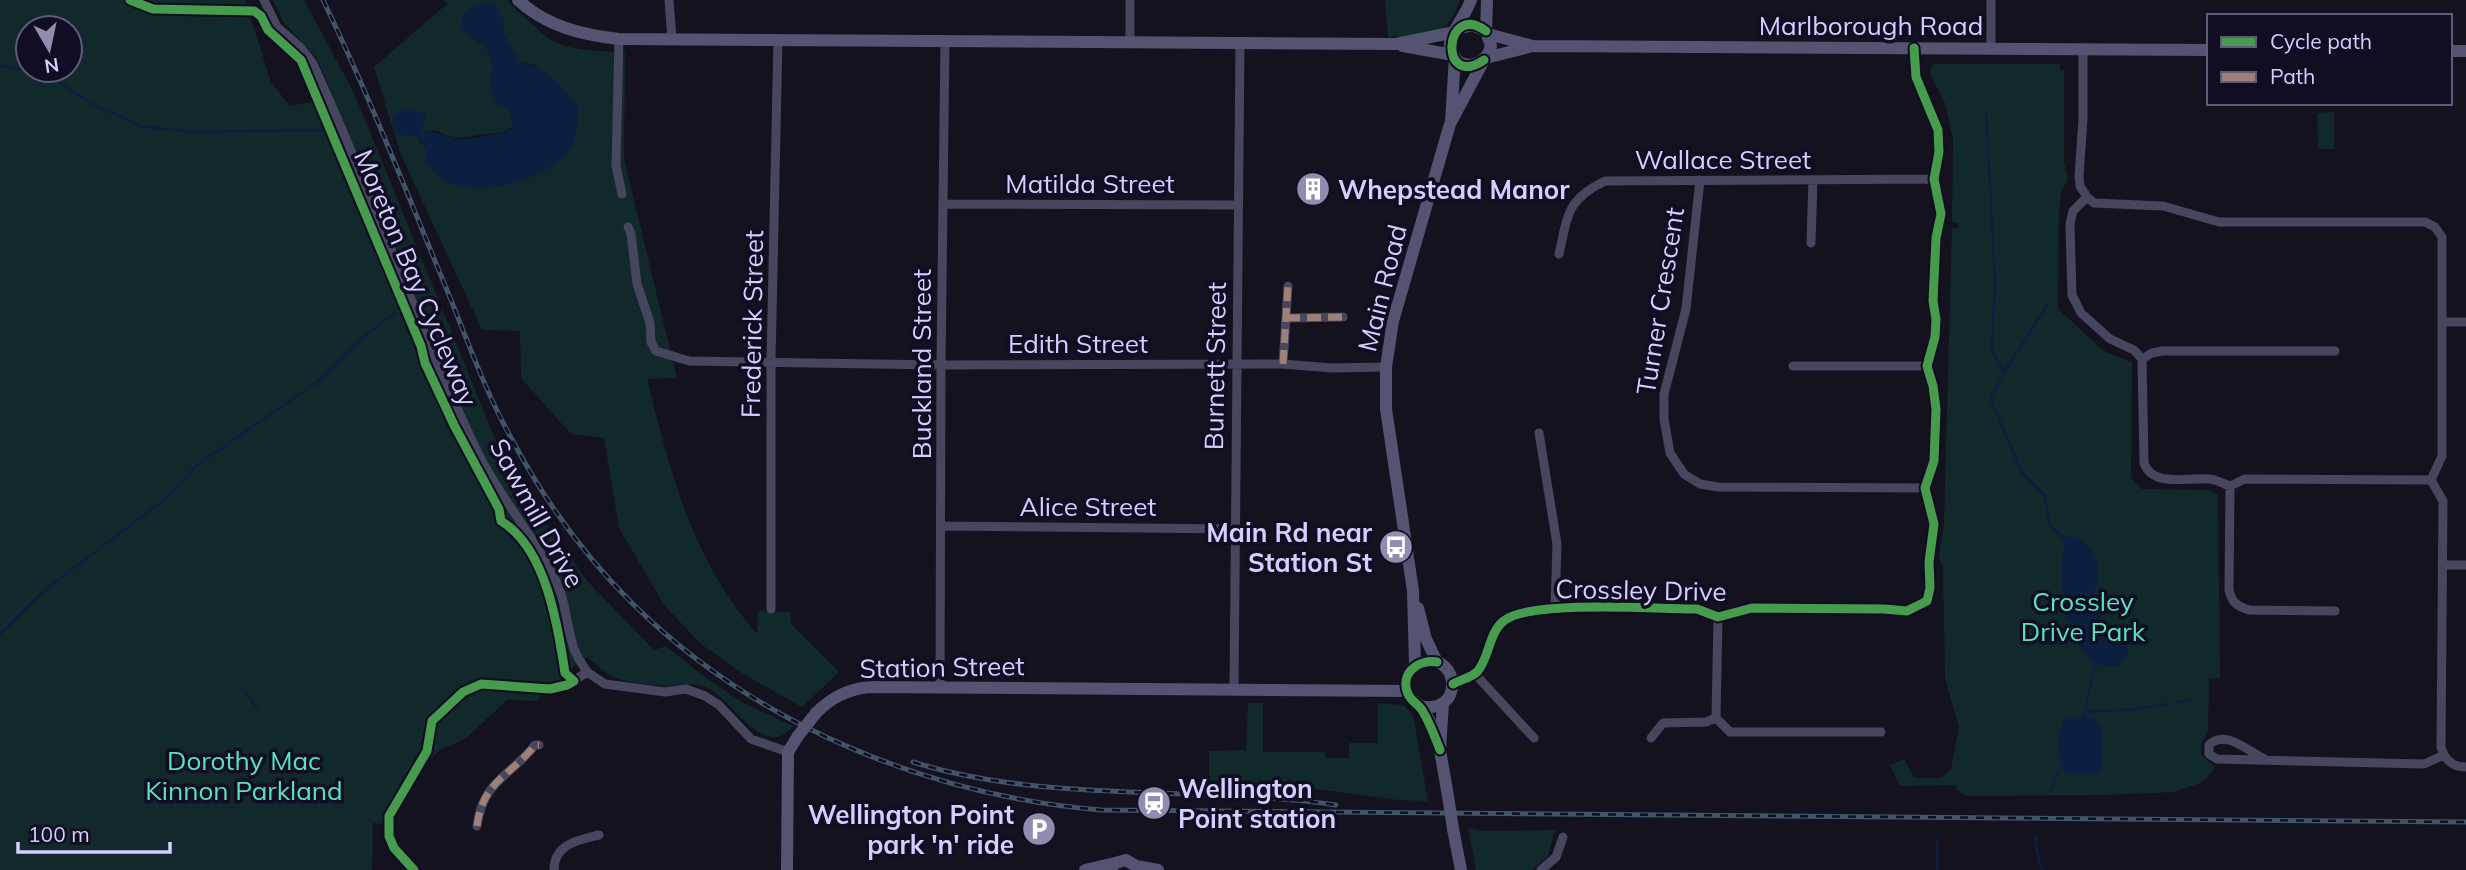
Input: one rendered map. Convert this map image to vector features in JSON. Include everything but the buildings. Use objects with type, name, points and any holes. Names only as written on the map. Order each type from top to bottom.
[{"type":"street","name":"Sawmill Drive","points":[[264,0],[277,27],[301,48],[312,62],[434,357],[476,450],[552,572],[568,616],[574,648],[587,671]]},
{"type":"street","points":[[518,0],[552,23],[576,32],[619,39],[1396,44],[1454,56]]},
{"type":"street","points":[[669,0],[672,39]]},
{"type":"street","points":[[1130,0],[1130,41]]},
{"type":"street","points":[[1471,0],[1450,42],[1454,56],[1460,62],[1471,65],[1485,59],[1491,46],[1487,33],[1487,0]]},
{"type":"street","points":[[1991,0],[1991,48]]},
{"type":"street","points":[[1396,44],[1456,31],[1472,24],[1487,33]]},
{"type":"street","name":"Marlborough Road","points":[[1487,33],[1533,46]]},
{"type":"street","points":[[619,39],[616,166],[622,194]]},
{"type":"street","name":"Frederick Street","points":[[771,610],[771,360],[778,39]]},
{"type":"street","name":"Buckland Street","points":[[940,688],[945,41]]},
{"type":"street","name":"Burnett Street","points":[[1234,689],[1240,43]]},
{"type":"street","name":"Marlborough Road","points":[[1485,59],[1533,46],[2207,50]]},
{"type":"street","name":"Crossley Drive","points":[[1475,674],[1501,623],[1514,613],[1555,608],[1697,609],[1718,617],[1752,608],[1906,611],[1927,601],[1934,524],[1926,488],[1934,461],[1936,409],[1927,366],[1936,319],[1933,302],[1936,237],[1941,214],[1934,179],[1939,152],[1938,130],[1916,77],[1914,48]]},
{"type":"street","points":[[2083,49],[2083,119],[2078,176],[2080,186],[2094,202],[2106,205],[2163,206],[2219,222],[2425,222],[2435,227],[2442,237],[2442,456],[2431,480]]},
{"type":"street","name":"Main Road","points":[[1450,124],[1454,56]]},
{"type":"street","name":"Main Road","points":[[1453,684],[1448,671],[1437,663],[1426,639],[1413,591],[1386,409],[1386,367],[1393,321],[1450,124],[1485,59]]},
{"type":"street","name":"Wallace Street","points":[[1559,254],[1570,209],[1585,191],[1605,181],[1934,179]]},
{"type":"street","name":"Turner Crescent","points":[[1700,180],[1686,309],[1664,394],[1664,419],[1670,453],[1684,474],[1700,484],[1718,487],[1926,488]]},
{"type":"street","points":[[1811,243],[1813,180]]},
{"type":"street","points":[[2087,197],[2073,211],[2070,224],[2072,295],[2081,313],[2110,339],[2134,350],[2142,359],[2144,463],[2147,473],[2155,479],[2213,479],[2230,485],[2245,479],[2431,480]]},
{"type":"street","name":"Matilda Street","points":[[943,204],[1238,205]]},
{"type":"street","name":"Edith Street","points":[[628,227],[637,284],[650,323],[651,342],[656,351],[689,360],[941,365],[1283,364],[1332,368],[1386,367]]},
{"type":"street","points":[[1283,364],[1288,286]]},
{"type":"street","points":[[1286,318],[1343,317]]},
{"type":"street","points":[[2443,322],[2466,322]]},
{"type":"street","points":[[2142,359],[2162,351],[2335,351]]},
{"type":"street","points":[[1793,366],[1927,366]]},
{"type":"street","points":[[1539,433],[1557,544],[1555,608]]},
{"type":"street","points":[[2431,480],[2443,500],[2441,747],[2444,755],[2456,767],[2466,767]]},
{"type":"street","points":[[2230,485],[2229,590],[2232,600],[2238,606],[2249,610],[2335,611]]},
{"type":"street","name":"Alice Street","points":[[941,526],[1235,528]]},
{"type":"street","points":[[2442,565],[2466,565]]},
{"type":"street","name":"Main Road","points":[[1407,691],[1407,677],[1415,666],[1413,591]]},
{"type":"street","points":[[1718,617],[1716,718],[1730,732],[1881,732]]},
{"type":"street","points":[[1415,666],[1430,661],[1437,663]]},
{"type":"street","points":[[537,687],[550,689],[568,685],[587,671],[605,684],[665,692],[686,690],[705,696],[719,705],[751,739],[788,752],[787,870]]},
{"type":"street","points":[[1407,691],[1410,698],[1420,706],[1428,708],[1449,698],[1453,684],[1475,674],[1534,738]]},
{"type":"street","name":"Station Street","points":[[788,752],[828,701],[850,690],[867,687],[1407,691]]},
{"type":"street","points":[[1443,703],[1440,750],[1461,870]]},
{"type":"street","points":[[1420,706],[1440,750]]},
{"type":"street","points":[[1651,738],[1662,723],[1706,722],[1716,718]]},
{"type":"street","points":[[2266,759],[2249,752],[2230,739],[2216,739],[2209,745],[2209,754],[2217,759],[2424,764],[2444,755]]},
{"type":"street","points":[[477,826],[479,808],[486,794],[498,779],[527,756],[535,745],[539,745]]},
{"type":"street","points":[[554,870],[556,855],[564,847],[574,841],[599,835]]},
{"type":"street","points":[[1541,870],[1556,857],[1563,838]]},
{"type":"street","points":[[1085,870],[1113,867],[1126,860],[1137,868],[1158,870]]},
{"type":"green space","name":"Dorothy Mac Kinnon Parkland","points":[[0,0],[245,0],[271,82],[290,106],[334,98],[316,57],[283,22],[273,0],[304,0],[354,93],[494,436],[522,489],[588,582],[654,650],[666,646],[743,703],[793,726],[783,735],[772,737],[750,725],[708,688],[624,680],[609,675],[587,657],[560,680],[541,683],[539,701],[507,700],[465,739],[441,749],[419,769],[393,813],[395,825],[373,823],[372,870],[0,870]]},
{"type":"green space","points":[[444,0],[507,0],[543,33],[561,45],[625,53],[624,159],[677,378],[647,379],[665,447],[686,513],[700,545],[735,606],[757,634],[758,611],[790,612],[791,624],[839,672],[802,707],[745,675],[701,644],[664,605],[619,528],[604,438],[571,434],[521,378],[520,331],[482,330],[401,155],[374,67],[447,4]],"holes":[[[504,22],[504,36],[519,61],[536,65],[569,150],[522,181],[426,148],[417,135],[435,130],[450,137],[461,138],[514,127],[508,109],[489,83],[494,66],[485,45],[470,37]]]},
{"type":"green space","points":[[1385,0],[1460,0],[1448,23],[1433,34],[1388,37]]},
{"type":"green space","name":"Crossley Drive Park","points":[[1934,64],[2060,64],[2060,69],[2064,71],[2064,162],[2068,179],[2061,192],[2059,213],[2058,309],[2105,352],[2132,362],[2131,478],[2142,489],[2209,490],[2218,495],[2220,678],[2209,679],[2208,733],[2201,743],[2201,754],[2215,768],[2203,782],[2174,792],[1966,796],[1956,789],[1957,785],[1900,786],[1890,765],[1904,759],[1914,778],[1941,778],[1951,769],[1959,727],[1945,678],[1943,567],[1939,559],[1944,522],[1952,228],[1959,228],[1959,223],[1952,222],[1953,139],[1945,103],[1930,74]]},
{"type":"green space","points":[[2334,112],[2334,149],[2318,149],[2317,113]]},
{"type":"green space","points":[[1248,703],[1263,703],[1263,752],[1325,752],[1326,758],[1349,758],[1349,743],[1378,743],[1378,703],[1403,705],[1413,715],[1428,801],[1398,800],[1324,790],[1209,787],[1209,751],[1246,750]]},
{"type":"green space","points":[[1468,828],[1483,831],[1555,830],[1548,856],[1532,870],[1476,870]]},
{"type":"water","points":[[484,3],[496,3],[504,22],[504,36],[519,61],[547,73],[579,109],[572,146],[557,162],[526,179],[508,185],[471,188],[440,178],[426,162],[426,148],[417,136],[397,135],[393,127],[393,116],[404,109],[414,108],[426,116],[421,132],[459,139],[486,136],[514,128],[508,109],[494,102],[489,83],[494,66],[485,45],[459,29],[467,12]]},
{"type":"water","points":[[2068,535],[2082,541],[2095,557],[2098,572],[2093,596],[2094,606],[2101,619],[2122,639],[2129,653],[2119,666],[2105,666],[2088,657],[2067,621],[2062,582],[2064,540]]},
{"type":"water","points":[[2065,717],[2093,718],[2103,729],[2102,769],[2094,773],[2065,773],[2060,761],[2059,745],[2060,729]]},
{"type":"waterway","points":[[0,66],[45,73],[91,103],[140,126],[192,132],[322,130]]},
{"type":"waterway","points":[[1986,111],[1995,280],[1992,350],[2003,371]]},
{"type":"waterway","points":[[2048,304],[1990,398],[2022,473],[2044,495],[2048,522],[2065,541]]},
{"type":"waterway","points":[[0,634],[44,591],[165,499],[197,465],[319,381],[360,340],[394,313]]},
{"type":"waterway","points":[[2083,719],[2096,660]]},
{"type":"waterway","points":[[245,692],[257,708]]},
{"type":"waterway","points":[[2177,702],[2190,700]]},
{"type":"waterway","points":[[2086,712],[2138,709],[2166,704]]},
{"type":"waterway","points":[[2050,791],[2061,766]]},
{"type":"waterway","points":[[2035,837],[2043,870]]},
{"type":"waterway","points":[[1937,841],[1937,870]]},
{"type":"railway","points":[[323,0],[373,110],[492,400],[550,503],[581,546],[615,586],[682,648],[735,686],[791,719],[850,748],[911,771],[974,789],[1037,802],[1101,810],[2466,822]]},
{"type":"railway","points":[[913,762],[1016,784],[1284,799],[1336,805]]},
{"type":"marked path","points":[[1283,364],[1288,286]]},
{"type":"marked path","points":[[1286,318],[1343,317]]},
{"type":"marked path","points":[[477,826],[480,811],[491,789],[535,745],[539,745]]},
{"type":"cycle path","name":"Moreton Bay Cycleway","points":[[130,0],[153,9],[254,11],[261,16],[268,30],[301,60],[421,346],[425,363],[454,425],[499,509],[501,521],[516,533],[539,569],[554,611],[565,673],[574,681],[550,689],[481,684],[463,692],[432,721],[427,751],[389,816],[389,836],[394,848],[414,870]]},
{"type":"cycle path","points":[[1484,60],[1469,66],[1459,64],[1453,56],[1452,46],[1455,35],[1462,27],[1472,25],[1486,31]]},
{"type":"cycle path","points":[[1453,684],[1477,672],[1499,625],[1519,614],[1541,610],[1596,607],[1697,609],[1718,617],[1752,608],[1907,611],[1927,601],[1934,524],[1925,488],[1934,461],[1936,409],[1927,366],[1935,337],[1933,301],[1936,238],[1941,214],[1934,179],[1939,152],[1938,130],[1916,77],[1914,48]]},
{"type":"cycle path","points":[[1437,662],[1424,663],[1412,669],[1408,674],[1406,686],[1409,696],[1425,715],[1440,750]]},
{"type":"place","name":"Whepstead Manor","points":[[1313,189]]},
{"type":"place","name":"Main Rd near Station St","points":[[1396,547]]},
{"type":"place","name":"Wellington Point station","points":[[1154,803]]},
{"type":"place","name":"Wellington Point park 'n' ride","points":[[1039,829]]}]
